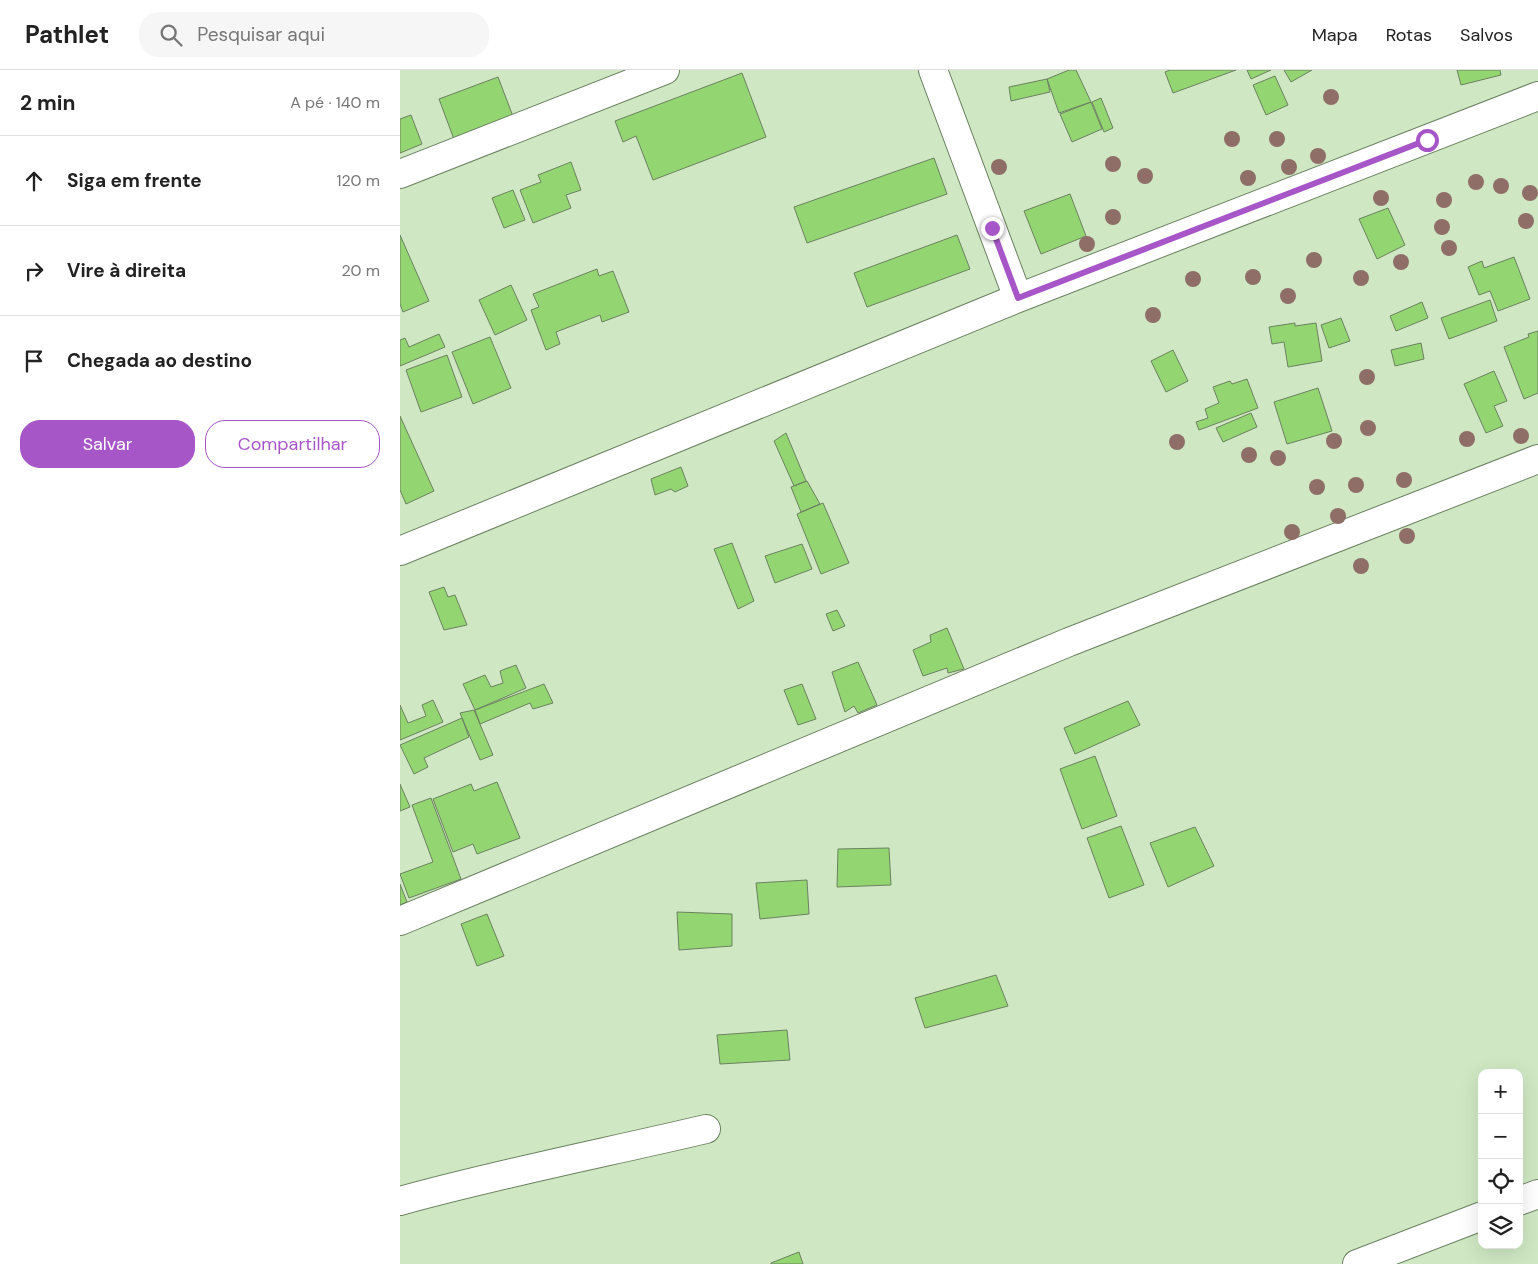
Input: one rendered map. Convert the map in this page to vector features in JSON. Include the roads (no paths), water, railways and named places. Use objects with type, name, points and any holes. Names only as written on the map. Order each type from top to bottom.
[{"type":"street","points":[[400,174],[665,70]]},
{"type":"street","points":[[933,70],[1018,298]]},
{"type":"street","points":[[400,552],[1018,298],[1538,96]]},
{"type":"street","points":[[400,921],[1069,642],[1538,459]]},
{"type":"street","points":[[400,1201],[507,1173],[600,1154],[706,1129]]},
{"type":"street","points":[[1523,1200],[1538,1194]]},
{"type":"street","points":[[1357,1264],[1478,1218]]}]
